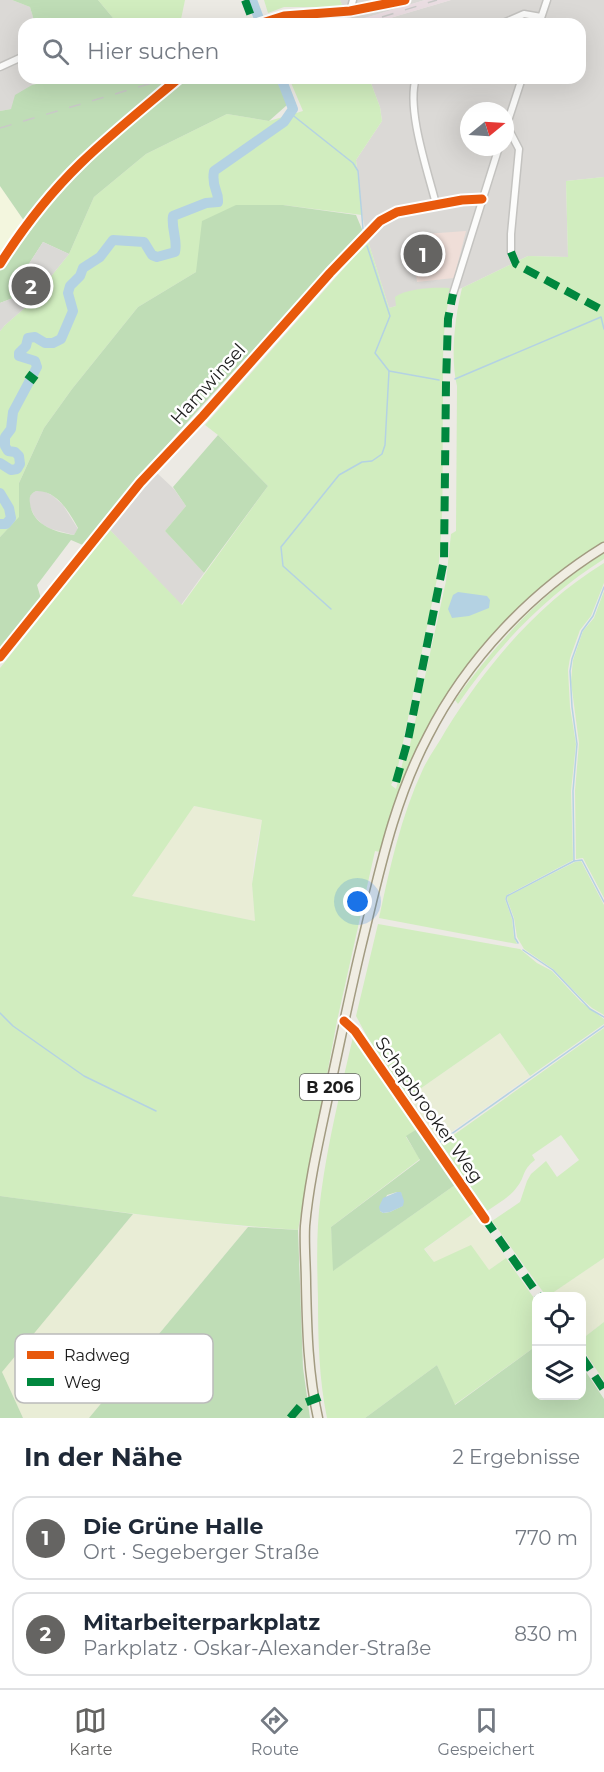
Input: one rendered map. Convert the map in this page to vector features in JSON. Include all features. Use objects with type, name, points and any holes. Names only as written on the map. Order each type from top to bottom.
[{"type":"main road","name":"B 206","points":[[318,1418],[309,1361],[305,1229],[309,1190],[344,1021],[393,818],[414,764],[429,734],[461,682],[511,622],[563,576],[604,547]]},
{"type":"street","points":[[350,11],[353,0]]},
{"type":"street","points":[[276,18],[350,11],[405,0]]},
{"type":"street","points":[[515,18],[524,14],[541,17],[547,0]]},
{"type":"street","points":[[0,67],[18,59]]},
{"type":"street","points":[[0,264],[40,208],[80,164],[172,84]]},
{"type":"street","points":[[414,84],[415,121],[436,204]]},
{"type":"street","points":[[514,103],[520,84]]},
{"type":"street","points":[[511,252],[519,149],[514,141]]},
{"type":"street","points":[[453,294],[496,156]]},
{"type":"street","name":"Hamwinsel","points":[[0,657],[140,483],[337,265],[380,221],[397,212],[436,204],[482,199]]},
{"type":"street","name":"Schapbrooker Weg","points":[[344,1021],[355,1031],[485,1219]]},
{"type":"shaded area","points":[[0,0],[12,0],[30,7],[33,18],[18,18],[18,84],[36,84],[32,85],[11,109],[0,111]]},
{"type":"shaded area","points":[[340,0],[425,0],[366,18],[347,18]]},
{"type":"shaded area","points":[[425,0],[451,0],[390,18],[364,18]]},
{"type":"shaded area","points":[[451,0],[604,0],[604,177],[566,181],[568,257],[528,256],[462,288],[389,308],[362,215],[356,160],[382,121],[380,107],[371,84],[586,84],[586,18],[390,18]]},
{"type":"shaded area","points":[[0,186],[27,225],[0,265]]},
{"type":"shaded area","points":[[466,231],[454,278],[417,282],[411,235]]},
{"type":"shaded area","points":[[43,242],[69,254],[27,306],[0,331],[0,303],[13,298],[23,273]]},
{"type":"shaded area","points":[[157,473],[174,489],[186,506],[165,531],[204,573],[181,605],[110,530]]},
{"type":"shaded area","points":[[36,491],[44,491],[63,505],[78,529],[74,535],[51,529],[35,517],[29,499]]},
{"type":"shaded area","points":[[193,806],[262,820],[254,859],[252,884],[255,921],[132,896]]},
{"type":"shaded area","points":[[500,1033],[530,1076],[438,1141],[407,1098]]},
{"type":"shaded area","points":[[474,1213],[506,1258],[489,1270],[434,1262],[425,1249]]},
{"type":"shaded area","points":[[133,1214],[248,1227],[159,1334],[33,1334]]},
{"type":"shaded area","points":[[604,1258],[604,1322],[586,1336],[586,1292],[554,1292]]},
{"type":"shaded area","points":[[15,1355],[15,1401],[1,1372]]},
{"type":"shaded area","points":[[16,1403],[101,1403],[89,1418],[23,1418]]},
{"type":"green space","points":[[12,0],[98,0],[113,18],[33,18],[30,7]]},
{"type":"green space","points":[[98,0],[185,0],[181,18],[113,18]]},
{"type":"green space","points":[[264,0],[340,0],[343,7],[284,7],[268,13]]},
{"type":"green space","points":[[278,84],[287,105],[269,121],[227,114],[146,154],[94,197],[69,254],[43,242],[23,273],[13,298],[0,303],[0,264],[27,225],[0,186],[0,111],[11,109],[15,95],[32,85]]},
{"type":"green space","points":[[292,84],[371,84],[380,107],[382,121],[356,160],[362,215],[283,205],[196,272],[138,307],[72,389],[44,428],[19,483],[19,518],[0,537],[0,331],[27,306],[69,254],[94,197],[146,154],[227,114],[269,121],[303,111]]},
{"type":"green space","points":[[604,177],[604,542],[563,571],[526,603],[492,638],[462,675],[435,715],[413,758],[394,804],[380,852],[375,851],[337,1021],[298,1230],[149,1216],[0,1196],[0,668],[110,530],[182,605],[268,486],[218,435],[205,425],[368,241],[389,308],[396,306],[395,297],[400,294],[421,289],[449,288],[451,290],[444,342],[440,556],[396,776],[391,785],[396,789],[406,749],[409,749],[446,581],[451,534],[456,531],[457,386],[454,350],[455,324],[462,288],[528,256],[568,257],[566,181]],"holes":[[[194,806],[262,820],[252,884],[255,921],[132,896]]]},
{"type":"green space","points":[[236,205],[283,205],[356,215],[364,234],[185,425],[85,546],[71,540],[37,585],[42,602],[0,655],[0,537],[19,517],[19,483],[44,428],[72,389],[138,307],[196,272],[202,221]],"holes":[[[36,491],[43,492],[62,503],[78,528],[74,535],[52,529],[35,517],[30,497]]]},
{"type":"green space","points":[[218,435],[268,486],[204,573],[165,531],[186,506],[173,487]]},
{"type":"green space","points":[[604,553],[604,559],[562,589],[524,624],[489,662],[458,704],[455,700],[487,658],[522,619],[560,584]]},
{"type":"green space","points":[[604,563],[604,583],[591,616],[580,630],[568,670],[570,707],[576,744],[571,791],[573,860],[507,895],[505,899],[517,944],[379,918],[408,805],[425,764],[446,730],[496,659],[515,638],[557,597]]},
{"type":"green space","points":[[604,591],[604,898],[583,858],[576,859],[575,791],[579,743],[571,682],[573,660],[583,631],[594,618]]},
{"type":"green space","points":[[581,861],[604,905],[604,1015],[583,1000],[553,969],[524,949],[517,937],[514,918],[507,899],[508,896]]},
{"type":"green space","points":[[378,924],[520,949],[537,963],[552,971],[581,1002],[604,1019],[604,1024],[530,1076],[500,1033],[407,1098],[376,1053],[356,1016]]},
{"type":"green space","points":[[604,1028],[604,1258],[554,1292],[543,1292],[492,1221],[520,1202],[531,1174],[546,1161],[557,1177],[579,1160],[561,1135],[532,1155],[535,1160],[528,1167],[514,1191],[487,1211],[441,1144]]},
{"type":"green space","points":[[353,1037],[417,1129],[406,1137],[420,1159],[331,1227],[334,1270],[455,1185],[474,1213],[424,1249],[434,1262],[471,1245],[489,1270],[506,1258],[532,1295],[532,1349],[454,1405],[437,1365],[365,1418],[327,1418],[322,1389],[319,1344],[318,1220],[335,1115]]},
{"type":"green space","points":[[417,1129],[455,1185],[333,1271],[331,1227],[420,1160],[406,1136]],"holes":[[[401,1192],[402,1206],[390,1212],[380,1211],[387,1195]]]},
{"type":"green space","points":[[0,1196],[133,1214],[34,1334],[15,1334],[15,1356],[2,1372],[23,1418],[0,1418]]},
{"type":"green space","points":[[248,1227],[298,1230],[303,1368],[310,1418],[89,1418],[101,1403],[213,1403],[213,1334],[159,1334]]},
{"type":"green space","points":[[604,1322],[604,1381],[586,1354],[586,1336]]},
{"type":"green space","points":[[532,1349],[532,1400],[586,1400],[586,1372],[604,1399],[604,1418],[365,1418],[437,1365],[455,1405]]},
{"type":"water","points":[[458,592],[487,596],[490,600],[489,608],[469,616],[452,618],[448,609],[453,595]]},
{"type":"water","points":[[401,1192],[403,1206],[390,1212],[380,1211],[379,1207],[383,1198]]},
{"type":"waterway","points":[[252,0],[259,18]]},
{"type":"waterway","points":[[0,463],[11,470],[17,469],[20,464],[19,456],[15,452],[8,451],[5,446],[5,437],[11,429],[13,412],[37,367],[35,361],[19,356],[28,338],[35,337],[45,343],[53,343],[61,339],[73,311],[68,293],[70,286],[80,276],[83,268],[100,257],[113,240],[144,242],[152,255],[157,257],[175,252],[173,216],[206,203],[218,202],[213,181],[214,171],[284,122],[293,109],[283,84]]},
{"type":"waterway","points":[[290,113],[353,163],[358,171],[363,229]]},
{"type":"waterway","points":[[367,246],[390,316],[375,353],[389,371],[439,380]]},
{"type":"waterway","points":[[455,379],[601,317],[604,329]]},
{"type":"waterway","points":[[331,609],[283,566],[281,547],[339,475],[362,462],[372,461],[382,454],[385,445],[389,371]]},
{"type":"waterway","points":[[0,493],[9,508],[11,518],[6,524],[0,524]]},
{"type":"waterway","points":[[518,943],[507,896],[574,861],[573,791],[577,744],[570,671],[582,631],[593,616],[604,587]]},
{"type":"waterway","points":[[574,861],[582,860],[604,902]]},
{"type":"waterway","points":[[523,950],[553,970],[590,1009],[604,1017]]},
{"type":"waterway","points":[[0,1013],[13,1026],[84,1076],[156,1111]]},
{"type":"waterway","points":[[440,1142],[604,1026]]},
{"type":"railway","points":[[378,18],[437,0]]},
{"type":"railway","points":[[0,128],[149,84]]},
{"type":"marked path","points":[[245,0],[252,18]]},
{"type":"marked path","points":[[511,252],[516,264],[604,311]]},
{"type":"marked path","points":[[396,782],[408,740],[444,560],[448,319],[453,294]]},
{"type":"marked path","points":[[27,374],[36,381]]},
{"type":"marked path","points":[[485,1219],[536,1292]]},
{"type":"marked path","points":[[586,1363],[604,1390]]},
{"type":"marked path","points":[[290,1418],[302,1404],[320,1397]]},
{"type":"cycle path","points":[[278,18],[350,11],[405,0]]},
{"type":"cycle path","points":[[0,264],[58,186],[105,141],[172,84]]},
{"type":"cycle path","points":[[0,657],[140,483],[380,221],[397,212],[462,200],[482,199]]},
{"type":"cycle path","points":[[344,1021],[355,1031],[485,1219]]},
{"type":"place","name":"Die Grüne Halle","points":[[423,254]]},
{"type":"place","name":"Mitarbeiterparkplatz","points":[[31,286]]}]
